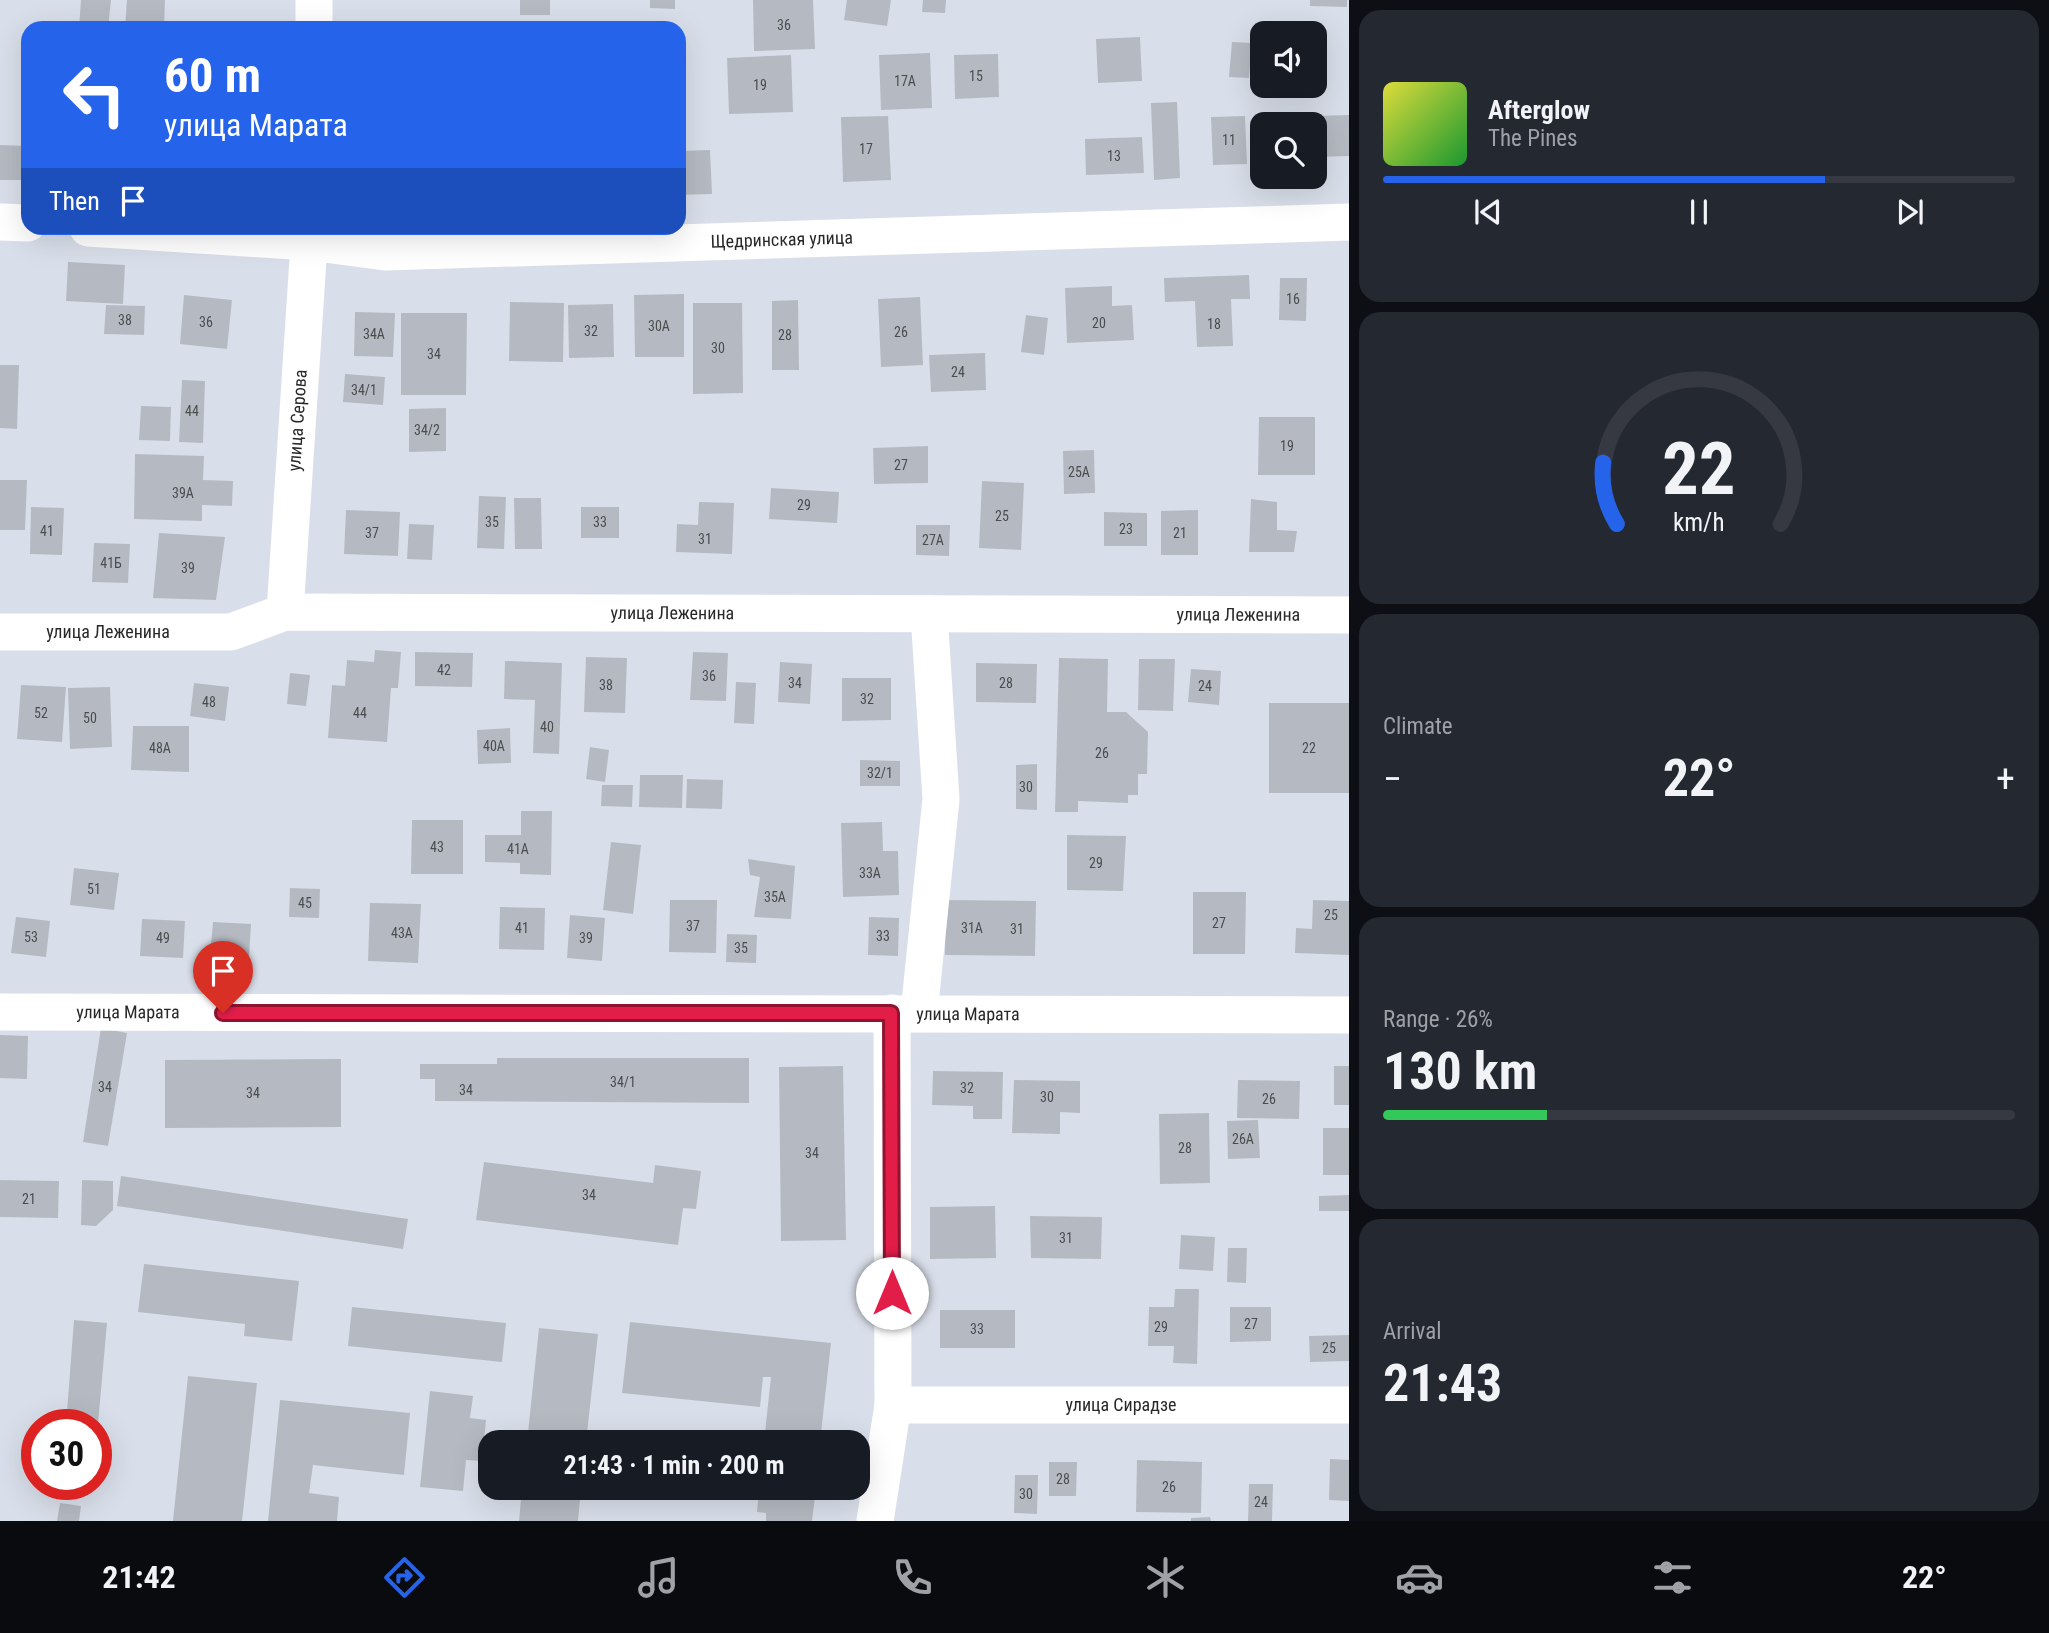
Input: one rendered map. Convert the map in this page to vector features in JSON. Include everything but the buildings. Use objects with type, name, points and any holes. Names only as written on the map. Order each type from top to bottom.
[{"type":"street","points":[[314,0],[314,21]]},
{"type":"street","points":[[0,222],[21,223]]},
{"type":"street","name":"Щедринская улица","points":[[310,235],[385,252],[1349,222]]},
{"type":"street","name":"улица Серова","points":[[285,612],[310,235]]},
{"type":"street","name":"улица Леженина","points":[[0,632],[231,632],[285,612],[1349,615]]},
{"type":"street","points":[[875,1521],[893,1405],[905,1013],[941,799],[929,614]]},
{"type":"street","name":"улица Марата","points":[[0,1012],[1349,1015]]},
{"type":"street","name":"улица Сирадзе","points":[[893,1405],[1349,1405]]},
{"type":"route","points":[[223,1013],[891,1013],[892,1293]]}]
